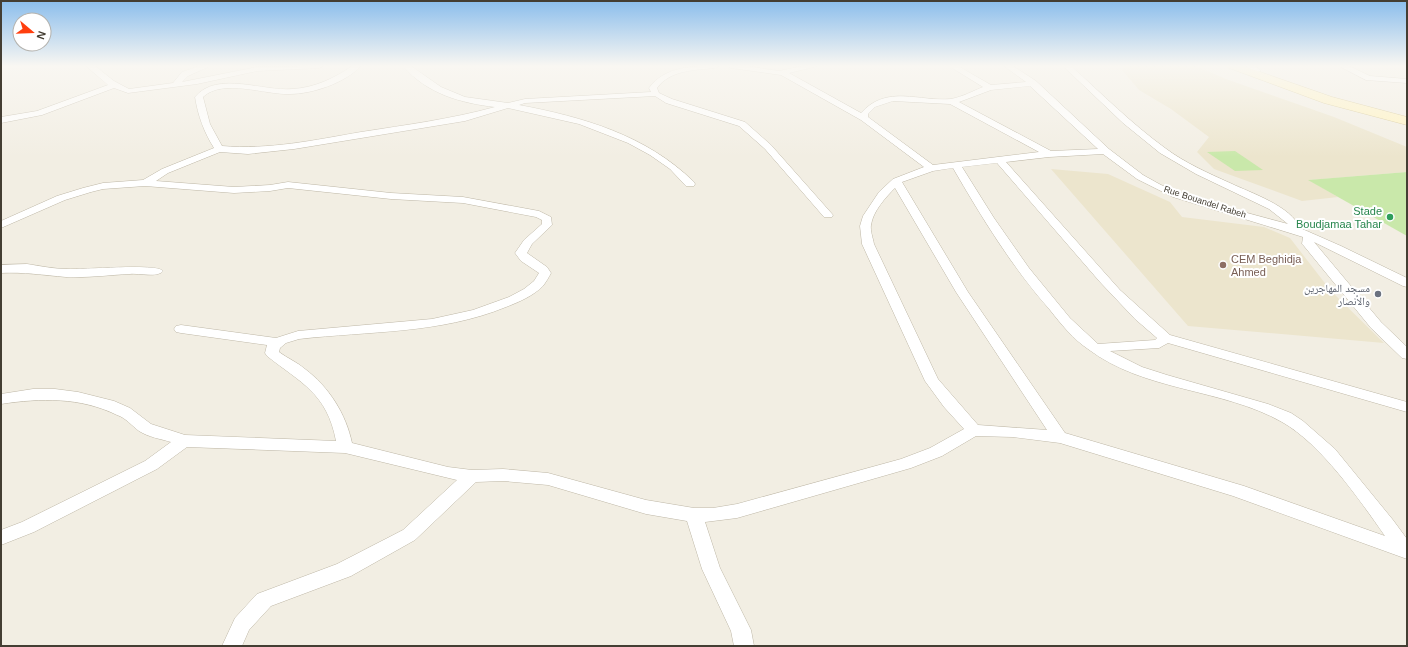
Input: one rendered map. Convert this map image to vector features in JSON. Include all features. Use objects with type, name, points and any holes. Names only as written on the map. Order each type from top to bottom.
[{"type":"main road","points":[[1317,96],[1407,121]]},
{"type":"main road","points":[[1330,96],[1407,118]]},
{"type":"street","points":[[1,120],[39,113],[84,96]]},
{"type":"street","points":[[200,96],[206,128],[219,149]]},
{"type":"street","points":[[453,96],[467,100],[549,113],[590,124],[652,152],[680,172],[690,184]]},
{"type":"street","points":[[145,183],[165,171],[219,149],[248,151],[282,148],[460,118],[534,100],[611,96]]},
{"type":"street","points":[[660,96],[669,101],[742,124],[768,147],[828,215]]},
{"type":"street","points":[[825,96],[864,118],[931,168]]},
{"type":"street","points":[[864,118],[864,114],[868,108],[886,100],[904,98],[951,101],[965,96]]},
{"type":"street","name":"Rue Bouandel Rabeh","points":[[1047,96],[1105,151],[1140,177],[1169,192],[1295,230],[1407,283]]},
{"type":"street","points":[[1100,96],[1163,151],[1199,172],[1273,207],[1292,222],[1295,230]]},
{"type":"street","points":[[951,101],[1049,154]]},
{"type":"street","points":[[974,430],[949,403],[932,380],[912,341],[868,244],[865,226],[868,216],[883,194],[896,180],[931,168],[1049,154],[1105,151]]},
{"type":"street","points":[[999,159],[1025,192],[1115,292],[1140,318],[1165,338],[1407,407]]},
{"type":"street","points":[[955,164],[994,226],[1041,292],[1079,335],[1095,348],[1107,355],[1139,369],[1166,380],[1274,412],[1300,426],[1350,477],[1375,507],[1406,550]]},
{"type":"street","points":[[896,180],[962,292],[1060,437]]},
{"type":"street","points":[[1,225],[61,198],[87,190],[103,186],[145,183],[236,191],[272,189],[288,185],[391,196],[450,199],[539,214],[547,219],[547,225],[528,242],[521,253],[524,258],[542,268],[545,273],[543,278],[532,289],[521,296],[490,308],[433,323],[312,333],[289,337],[277,342],[181,329]]},
{"type":"street","points":[[1310,236],[1308,244],[1376,325],[1407,355]]},
{"type":"street","points":[[1,269],[27,268],[66,273],[96,273],[132,270],[157,271]]},
{"type":"street","points":[[1095,348],[1159,344],[1165,338]]},
{"type":"street","points":[[277,342],[272,349],[272,353],[305,376],[321,393],[334,413],[342,431],[345,448]]},
{"type":"street","points":[[1,399],[33,394],[55,394],[78,397],[109,405],[125,412],[146,428],[184,441],[345,448],[448,473],[472,476],[503,475],[548,479],[646,507],[694,515],[713,515],[736,511],[898,466],[936,452],[974,430],[1060,437],[1238,491],[1406,550]]},
{"type":"street","points":[[1,538],[28,527],[151,464],[184,441]]},
{"type":"street","points":[[232,646],[242,624],[264,600],[344,570],[409,535],[472,476]]},
{"type":"street","points":[[694,515],[711,569],[741,630],[744,646]]},
{"type":"shaded area","points":[[1149,96],[1275,96],[1334,117],[1407,147],[1407,172],[1309,180],[1338,197],[1302,201],[1214,169],[1197,152],[1209,137],[1171,109]]},
{"type":"shaded area","name":"CEM Beghidja Ahmed","points":[[1051,169],[1108,174],[1170,202],[1182,217],[1264,227],[1290,238],[1331,291],[1384,343],[1188,326]]},
{"type":"green space","points":[[1235,151],[1263,170],[1235,171],[1207,152]]},
{"type":"green space","name":"Stade Boudjamaa Tahar","points":[[1407,172],[1407,236],[1308,180]]},
{"type":"place","name":"Stade Boudjamaa Tahar","points":[[1390,217]]},
{"type":"place","name":"CEM Beghidja Ahmed","points":[[1223,265]]},
{"type":"place","name":"مسجد المهاجرين والأنصار","points":[[1378,294]]}]
